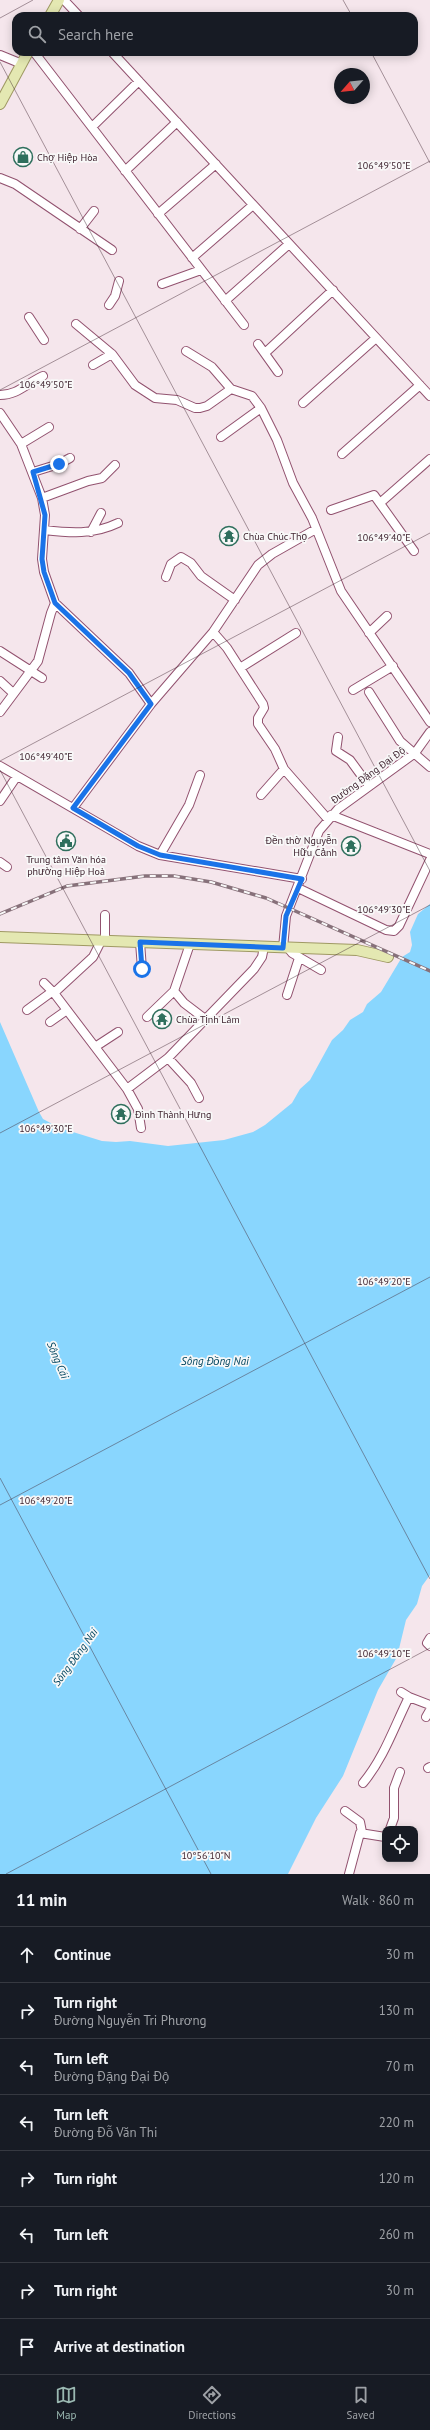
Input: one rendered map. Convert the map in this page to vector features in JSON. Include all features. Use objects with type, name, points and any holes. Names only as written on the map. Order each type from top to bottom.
[{"type":"main road","points":[[52,12],[59,0]]},
{"type":"main road","points":[[0,104],[26,56]]},
{"type":"main road","points":[[0,937],[346,950],[370,952],[387,959]]},
{"type":"street","points":[[64,0],[75,12]]},
{"type":"street","points":[[0,55],[22,64]]},
{"type":"street","points":[[37,56],[244,325]]},
{"type":"street","points":[[116,56],[430,396]]},
{"type":"street","points":[[92,127],[139,81]]},
{"type":"street","points":[[125,171],[177,122]]},
{"type":"street","points":[[158,214],[216,164]]},
{"type":"street","points":[[0,178],[15,184],[112,250]]},
{"type":"street","points":[[192,258],[254,205]]},
{"type":"street","points":[[80,229],[94,211]]},
{"type":"street","points":[[225,301],[289,244]]},
{"type":"street","points":[[162,284],[201,270]]},
{"type":"street","points":[[109,305],[115,296],[118,281]]},
{"type":"street","points":[[265,353],[333,290]]},
{"type":"street","points":[[28,317],[44,340]]},
{"type":"street","points":[[76,324],[112,354],[135,385],[156,398],[177,400],[195,408],[200,408],[231,389]]},
{"type":"street","points":[[303,403],[376,338]]},
{"type":"street","points":[[258,344],[278,372]]},
{"type":"street","points":[[186,351],[212,367],[231,389],[252,396],[261,408],[277,440],[293,483],[316,529],[341,591],[430,722]]},
{"type":"street","points":[[93,365],[112,354]]},
{"type":"street","points":[[0,395],[17,393],[30,382],[43,376]]},
{"type":"street","points":[[342,454],[420,385]]},
{"type":"street","points":[[221,437],[261,408]]},
{"type":"street","points":[[0,413],[21,444],[42,498],[45,515],[42,559],[44,572],[55,603],[129,673],[151,704]]},
{"type":"street","points":[[21,444],[49,427]]},
{"type":"street","points":[[33,472],[59,464],[70,458]]},
{"type":"street","points":[[380,503],[430,459]]},
{"type":"street","points":[[42,498],[88,481],[102,478],[115,465]]},
{"type":"street","points":[[331,510],[374,495],[414,550]]},
{"type":"street","points":[[91,532],[101,513]]},
{"type":"street","points":[[44,530],[75,533],[91,532],[105,529],[118,523]]},
{"type":"street","points":[[73,808],[151,704],[213,632],[258,565],[272,554],[316,529]]},
{"type":"street","points":[[166,577],[171,564],[181,557],[185,558],[201,576],[235,600]]},
{"type":"street","points":[[0,712],[32,670],[40,654],[55,603]]},
{"type":"street","points":[[369,633],[387,616]]},
{"type":"street","points":[[213,632],[240,668],[264,706],[258,724],[275,749],[284,769],[328,816],[430,854]]},
{"type":"street","points":[[240,668],[296,633]]},
{"type":"street","points":[[0,651],[32,670],[42,678]]},
{"type":"street","points":[[353,690],[392,666]]},
{"type":"street","points":[[0,681],[13,693]]},
{"type":"street","points":[[369,692],[400,740],[430,767]]},
{"type":"street","name":"Đường Đặng Đại Độ","points":[[285,948],[286,916],[302,879],[315,838],[328,816],[415,753],[430,732]]},
{"type":"street","points":[[338,737],[336,751],[350,760],[369,786]]},
{"type":"street","points":[[0,766],[138,846],[160,855],[302,879]]},
{"type":"street","points":[[261,795],[284,769]]},
{"type":"street","points":[[160,855],[189,805],[200,775]]},
{"type":"street","points":[[0,801],[17,776]]},
{"type":"street","points":[[298,888],[386,930],[394,931],[399,926],[430,860]]},
{"type":"street","points":[[27,1010],[53,992],[93,957],[103,941],[105,915]]},
{"type":"street","points":[[140,942],[142,969]]},
{"type":"street","points":[[147,1017],[174,991],[190,944]]},
{"type":"street","points":[[127,1089],[168,1058],[254,969],[262,957],[264,947]]},
{"type":"street","points":[[285,948],[299,958],[321,970]]},
{"type":"street","points":[[287,995],[299,958]]},
{"type":"street","points":[[44,983],[53,992],[127,1089],[138,1109],[141,1128]]},
{"type":"street","points":[[174,991],[184,1003],[205,1019]]},
{"type":"street","points":[[50,1022],[67,1010]]},
{"type":"street","points":[[95,1047],[118,1032]]},
{"type":"street","points":[[168,1058],[190,1083],[199,1098]]},
{"type":"street","points":[[430,1638],[427,1643],[430,1646]]},
{"type":"street","points":[[401,1692],[409,1697],[430,1704]]},
{"type":"street","points":[[363,1784],[384,1754],[389,1738],[409,1697]]},
{"type":"street","points":[[391,1826],[394,1818],[394,1788],[400,1772]]},
{"type":"street","points":[[345,1811],[360,1822],[362,1832]]},
{"type":"street","points":[[362,1832],[382,1835]]},
{"type":"street","points":[[349,1874],[358,1835],[362,1832]]},
{"type":"water","name":"Sông Đồng Nai","points":[[430,904],[430,1575],[422,1586],[417,1604],[406,1620],[397,1657],[378,1690],[343,1776],[316,1818],[288,1874],[0,1874],[0,1022],[39,1112],[43,1119],[60,1128],[102,1141],[130,1141],[168,1146],[224,1140],[253,1132],[265,1125],[292,1103],[300,1089],[310,1080],[332,1040],[343,1030],[350,1020],[363,1012],[367,1004],[381,992],[402,957],[410,952],[412,945],[410,932],[418,914]]},
{"type":"railway","points":[[0,914],[67,886],[145,876],[174,876],[211,882],[266,898],[430,971]]},
{"type":"place","name":"Chợ Hiệp Hòa","points":[[23,157]]},
{"type":"place","name":"Chùa Chúc Thọ","points":[[229,536]]},
{"type":"place","name":"Trung tâm Văn hóa phường Hiệp Hoà","points":[[66,841]]},
{"type":"place","name":"Đền thờ Nguyễn Hữu Cảnh","points":[[351,846]]},
{"type":"place","name":"Chùa Tịnh Lâm","points":[[162,1019]]},
{"type":"place","name":"Đình Thành Hưng","points":[[121,1114]]},
{"type":"route","points":[[59,464],[33,472],[42,498],[45,515],[42,544],[44,572],[55,603],[129,673],[141,687],[151,704],[73,808],[138,846],[160,855],[302,879],[286,916],[283,948],[140,942],[142,969]]},
{"type":"water label","name":"Sông Cái","points":[[58,1360]]}]
